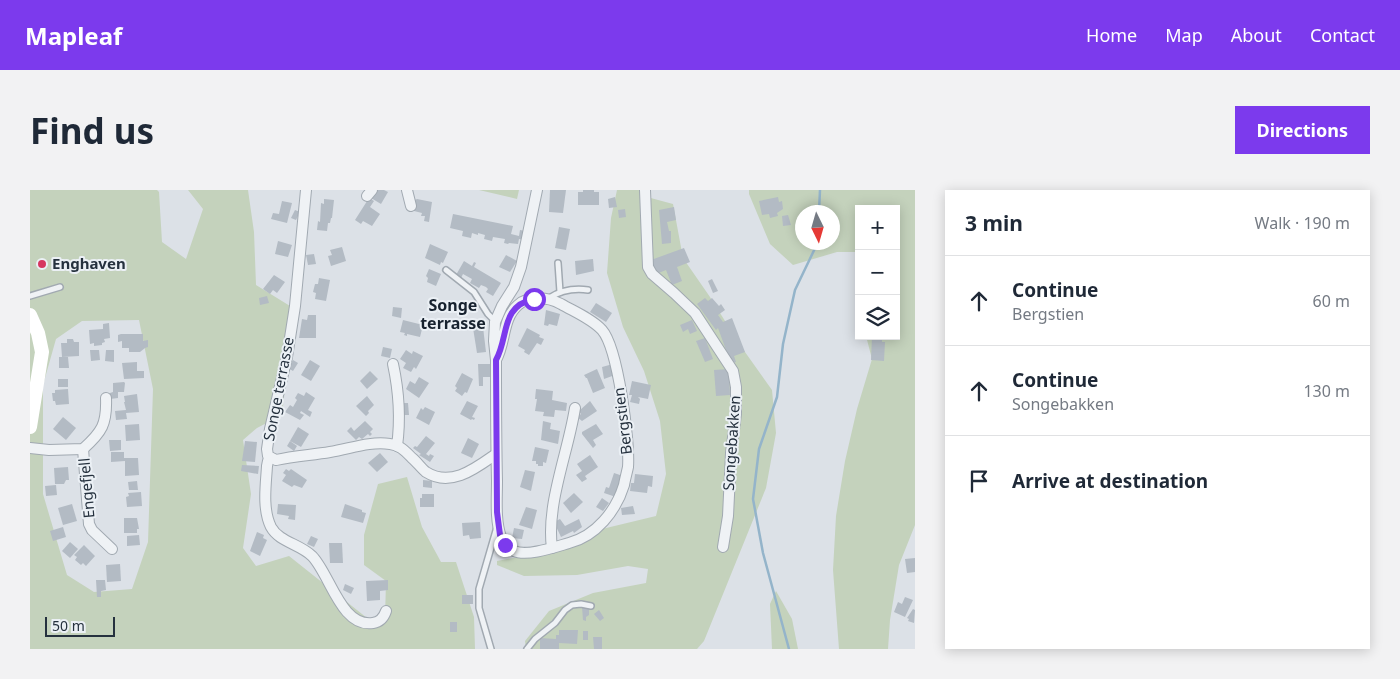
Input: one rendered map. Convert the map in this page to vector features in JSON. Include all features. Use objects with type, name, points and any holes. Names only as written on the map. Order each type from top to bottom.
[{"type":"street","name":"Songe terrasse","points":[[305,190],[295,306],[287,357],[267,450],[268,456],[276,460],[331,452],[364,444],[390,444],[397,446]]},
{"type":"street","points":[[407,190],[411,206]]},
{"type":"street","points":[[537,190],[521,268],[514,287],[495,322],[496,454],[499,525],[502,541],[513,550],[526,552],[552,548],[553,506],[571,435],[575,408]]},
{"type":"street","name":"Songebakken","points":[[645,190],[648,267],[652,274],[695,313],[733,371],[736,387],[736,414],[731,453],[728,516],[723,547]]},
{"type":"street","points":[[496,360],[501,351],[504,331],[511,313],[519,304],[526,300],[548,298]]},
{"type":"street","name":"Bergstien","points":[[548,298],[595,324],[603,331],[610,344],[625,420],[628,467],[624,486],[614,507],[600,526],[577,541],[552,548]]},
{"type":"street","points":[[30,315],[38,333],[42,352],[30,428]]},
{"type":"street","points":[[393,364],[397,382],[400,421],[397,446],[426,471],[437,476],[453,477],[462,475],[473,470],[496,454]]},
{"type":"street","name":"Engefjell","points":[[30,448],[50,450],[83,449],[97,437],[104,424],[106,398]]},
{"type":"street","name":"Engefjell","points":[[83,449],[89,524],[92,530],[112,549]]},
{"type":"street","points":[[271,458],[266,466],[266,496],[268,516],[272,528],[280,537],[310,554],[321,567],[342,608],[361,622],[368,624],[376,623],[382,619],[386,611]]},
{"type":"lane","points":[[558,263],[560,292]]},
{"type":"lane","points":[[446,270],[474,292],[495,322]]},
{"type":"lane","points":[[30,296],[60,287]]},
{"type":"lane","points":[[548,298],[560,292],[580,289],[588,290]]},
{"type":"lane","points":[[491,649],[479,608],[479,589],[496,528],[499,525]]},
{"type":"lane","points":[[527,649],[540,634],[555,623],[565,610],[572,605],[591,606]]},
{"type":"green space","points":[[30,190],[157,190],[159,192],[162,242],[186,259],[203,209],[188,190],[248,190],[254,232],[256,285],[290,306],[288,361],[282,415],[257,428],[243,440],[251,494],[243,548],[256,566],[289,556],[367,618],[385,618],[386,581],[364,565],[364,535],[378,484],[407,477],[422,527],[441,562],[456,562],[474,617],[475,649],[30,649]],"holes":[[[139,320],[153,389],[148,542],[132,589],[94,592],[67,575],[43,494],[43,385],[56,339],[82,321]]]},
{"type":"green space","points":[[479,190],[519,190],[517,199]]},
{"type":"green space","points":[[617,190],[645,190],[647,197],[673,204],[683,258],[772,390],[776,433],[766,488],[704,641],[697,649],[526,649],[525,641],[549,611],[593,593],[646,583],[648,569],[628,566],[577,575],[524,576],[497,565],[497,561],[551,551],[602,529],[656,516],[666,474],[660,421],[644,371],[623,327],[607,273],[611,218]]},
{"type":"green space","points":[[749,190],[915,190],[915,525],[899,565],[890,620],[888,649],[839,649],[833,570],[836,516],[845,461],[857,409],[872,359],[867,340],[900,340],[900,205],[855,205],[855,252],[837,252],[793,265],[770,244]]},
{"type":"green space","points":[[776,591],[792,619],[798,649],[772,649],[770,604]]},
{"type":"building","points":[[376,190],[388,192],[381,204],[371,198]]},
{"type":"building","points":[[550,190],[566,190],[563,213],[549,212]]},
{"type":"building","points":[[583,190],[599,192],[599,205],[578,205],[578,192],[583,192]]},
{"type":"building","points":[[615,197],[617,207],[609,208],[608,199]]},
{"type":"building","points":[[778,197],[779,202],[782,201],[783,209],[777,213],[778,216],[770,218],[769,214],[762,215],[759,201]]},
{"type":"building","points":[[369,198],[374,201],[370,207],[380,214],[372,226],[363,221],[361,224],[355,220]]},
{"type":"building","points":[[324,199],[334,200],[332,218],[330,223],[328,223],[327,231],[317,230],[318,221],[320,222],[321,203],[324,204]]},
{"type":"building","points":[[415,200],[432,202],[429,222],[424,221],[425,216],[421,216],[422,213],[414,211]]},
{"type":"building","points":[[282,201],[292,203],[287,223],[271,219],[273,213],[279,214]]},
{"type":"building","points":[[674,207],[676,220],[667,222],[669,231],[671,231],[671,243],[662,244],[659,210]]},
{"type":"building","points":[[625,209],[626,217],[619,218],[618,210]]},
{"type":"building","points":[[295,210],[300,212],[296,220],[291,218]]},
{"type":"building","points":[[453,214],[513,226],[511,234],[519,236],[520,230],[525,231],[523,240],[519,239],[518,244],[508,244],[504,243],[505,239],[493,237],[492,241],[484,239],[485,235],[478,233],[478,235],[472,233],[471,238],[462,236],[463,231],[450,228]]},
{"type":"building","points":[[788,215],[791,225],[783,226],[782,216]]},
{"type":"building","points":[[559,227],[570,229],[566,250],[555,248]]},
{"type":"building","points":[[278,241],[292,245],[288,257],[275,254]]},
{"type":"building","points":[[430,244],[448,252],[443,263],[441,262],[440,265],[425,258]]},
{"type":"building","points":[[342,247],[346,261],[331,266],[328,256],[332,255],[330,250]]},
{"type":"building","points":[[684,248],[690,262],[677,267],[682,281],[672,285],[666,270],[656,274],[651,260]]},
{"type":"building","points":[[314,254],[316,264],[308,265],[306,255]]},
{"type":"building","points":[[506,255],[517,261],[510,272],[499,267]]},
{"type":"building","points":[[593,259],[594,271],[576,275],[575,261]]},
{"type":"building","points":[[464,261],[472,266],[474,262],[476,263],[474,267],[501,283],[493,296],[486,292],[488,289],[486,287],[481,285],[479,288],[470,283],[472,279],[463,274],[461,278],[456,275]]},
{"type":"building","points":[[429,269],[441,274],[436,286],[427,282],[428,278],[426,276]]},
{"type":"building","points":[[274,275],[285,282],[277,293],[273,290],[270,294],[263,289]]},
{"type":"building","points":[[319,278],[330,280],[326,301],[315,299],[316,293],[313,292]]},
{"type":"building","points":[[712,279],[718,291],[713,293],[708,281]]},
{"type":"building","points":[[267,296],[269,303],[260,305],[259,298]]},
{"type":"building","points":[[705,298],[708,301],[712,298],[719,306],[721,304],[725,310],[718,315],[723,322],[732,318],[745,352],[734,356],[736,362],[732,363],[729,358],[718,328],[716,330],[697,304]]},
{"type":"building","points":[[596,303],[612,313],[606,322],[590,312]]},
{"type":"building","points":[[393,307],[402,308],[401,318],[392,316]]},
{"type":"building","points":[[546,310],[560,314],[557,326],[544,325]]},
{"type":"building","points":[[308,315],[316,315],[316,338],[299,338],[302,319],[307,320]]},
{"type":"building","points":[[403,320],[423,325],[420,337],[407,334],[407,336],[404,335],[405,333],[400,332]]},
{"type":"building","points":[[692,320],[697,331],[690,334],[688,329],[683,332],[680,325]]},
{"type":"building","points":[[109,323],[110,338],[104,339],[105,342],[102,345],[94,346],[94,343],[90,344],[89,330],[103,329],[103,324]]},
{"type":"building","points":[[483,327],[486,352],[477,353],[473,328]]},
{"type":"building","points":[[527,328],[544,339],[541,345],[537,343],[529,355],[518,346]]},
{"type":"building","points":[[143,334],[143,341],[148,340],[148,347],[140,352],[129,352],[129,348],[122,348],[122,341],[118,342],[118,335]]},
{"type":"building","points":[[705,338],[713,359],[705,362],[696,341]]},
{"type":"building","points":[[67,339],[79,342],[79,356],[62,357],[61,343],[67,343]]},
{"type":"building","points":[[872,340],[882,340],[882,342],[885,342],[884,361],[871,360]]},
{"type":"building","points":[[383,347],[392,349],[390,358],[381,356]]},
{"type":"building","points":[[90,350],[99,350],[100,360],[91,361]]},
{"type":"building","points":[[106,350],[114,350],[114,362],[105,361]]},
{"type":"building","points":[[406,350],[412,354],[413,351],[423,356],[416,369],[414,367],[411,372],[403,368],[406,363],[400,359]]},
{"type":"building","points":[[59,357],[68,357],[69,368],[59,368]]},
{"type":"building","points":[[293,360],[298,363],[293,371],[288,368]]},
{"type":"building","points":[[310,360],[320,366],[311,381],[301,375]]},
{"type":"building","points":[[137,362],[137,371],[144,371],[144,378],[124,379],[122,363]]},
{"type":"building","points":[[478,364],[490,364],[491,377],[483,377],[483,386],[479,386]]},
{"type":"building","points":[[613,364],[615,375],[604,379],[602,367]]},
{"type":"building","points":[[597,369],[605,388],[593,393],[584,375]]},
{"type":"building","points":[[729,369],[730,395],[716,396],[714,370]]},
{"type":"building","points":[[370,371],[378,379],[367,389],[360,381]]},
{"type":"building","points":[[462,373],[473,379],[467,393],[465,392],[462,396],[455,391],[457,388],[455,386]]},
{"type":"building","points":[[419,377],[429,383],[419,398],[406,389],[410,381],[415,384]]},
{"type":"building","points":[[58,379],[68,379],[68,387],[58,387]]},
{"type":"building","points":[[632,381],[651,385],[648,399],[638,397],[640,399],[639,404],[630,402],[632,395],[629,395]]},
{"type":"building","points":[[124,382],[124,392],[118,392],[118,398],[110,399],[110,393],[113,392],[113,383]]},
{"type":"building","points":[[68,389],[69,404],[56,405],[55,401],[53,401],[52,393],[55,393],[55,390]]},
{"type":"building","points":[[536,389],[553,391],[552,400],[567,403],[566,411],[555,410],[554,417],[543,416],[544,412],[535,411]]},
{"type":"building","points":[[306,392],[315,398],[308,410],[312,412],[310,417],[301,411],[300,413],[304,415],[300,420],[285,412],[290,405],[293,407],[298,393],[304,396]]},
{"type":"building","points":[[137,394],[139,412],[126,413],[127,419],[116,420],[115,411],[126,410],[124,396]]},
{"type":"building","points":[[367,396],[374,405],[366,416],[356,406]]},
{"type":"building","points":[[467,401],[478,406],[472,417],[475,418],[474,420],[460,414]]},
{"type":"building","points":[[590,401],[597,411],[582,421],[577,417],[581,414],[579,411]]},
{"type":"building","points":[[403,403],[408,403],[409,415],[403,415]]},
{"type":"building","points":[[425,407],[435,412],[429,425],[416,418],[421,408],[423,410]]},
{"type":"building","points":[[63,417],[76,428],[66,440],[53,429]]},
{"type":"building","points":[[365,421],[373,429],[370,432],[372,434],[370,436],[368,434],[362,439],[359,437],[356,440],[347,431],[351,427],[354,431]]},
{"type":"building","points":[[543,421],[551,423],[550,429],[560,431],[558,444],[541,440]]},
{"type":"building","points":[[139,424],[140,440],[126,441],[125,425]]},
{"type":"building","points":[[596,424],[603,434],[593,440],[596,445],[593,448],[582,432]]},
{"type":"building","points":[[298,427],[309,434],[301,447],[290,441]]},
{"type":"building","points":[[426,436],[435,443],[426,454],[434,456],[430,462],[419,455],[421,454],[413,448],[417,447]]},
{"type":"building","points":[[468,438],[479,444],[472,458],[461,453]]},
{"type":"building","points":[[109,440],[121,440],[121,450],[110,451]]},
{"type":"building","points":[[245,441],[257,442],[255,462],[242,461]]},
{"type":"building","points":[[290,441],[297,446],[294,451],[287,446]]},
{"type":"building","points":[[535,447],[549,450],[546,463],[543,462],[543,466],[538,466],[536,461],[532,461]]},
{"type":"building","points":[[111,452],[124,452],[124,458],[138,458],[139,475],[125,476],[125,461],[111,462]]},
{"type":"building","points":[[380,453],[388,462],[377,472],[368,463]]},
{"type":"building","points":[[590,455],[598,467],[585,476],[587,479],[582,482],[576,475],[582,471],[577,464]]},
{"type":"building","points":[[242,465],[259,466],[258,474],[241,471]]},
{"type":"building","points":[[68,467],[69,480],[66,480],[64,484],[55,484],[54,468]]},
{"type":"building","points":[[286,469],[289,471],[291,469],[307,480],[302,488],[294,485],[292,487],[282,481],[286,475],[283,473]]},
{"type":"building","points":[[525,470],[535,472],[531,491],[520,487]]},
{"type":"building","points":[[614,473],[623,476],[616,497],[604,493],[606,487],[609,488]]},
{"type":"building","points":[[635,474],[653,476],[652,487],[648,486],[647,493],[630,491],[631,483],[634,483]]},
{"type":"building","points":[[423,480],[432,481],[432,488],[423,487]]},
{"type":"building","points":[[137,481],[138,490],[129,490],[128,482]]},
{"type":"building","points":[[56,485],[57,495],[46,496],[45,486]]},
{"type":"building","points":[[141,492],[142,506],[127,507],[126,497],[129,496],[128,493]]},
{"type":"building","points":[[574,493],[583,502],[571,513],[563,503]]},
{"type":"building","points":[[422,494],[434,494],[434,507],[420,507]]},
{"type":"building","points":[[602,498],[609,503],[603,511],[596,507]]},
{"type":"building","points":[[72,504],[77,521],[63,525],[58,508]]},
{"type":"building","points":[[278,504],[296,505],[295,520],[288,519],[289,516],[277,514]]},
{"type":"building","points":[[345,504],[366,513],[363,523],[341,517]]},
{"type":"building","points":[[633,506],[635,514],[622,515],[621,508]]},
{"type":"building","points":[[526,507],[537,510],[532,529],[519,525]]},
{"type":"building","points":[[124,518],[137,518],[139,529],[137,529],[137,533],[124,533]]},
{"type":"building","points":[[560,519],[565,526],[579,519],[582,527],[574,533],[573,531],[561,537],[554,522]]},
{"type":"building","points":[[480,522],[481,538],[470,539],[469,535],[463,536],[462,523]]},
{"type":"building","points":[[63,527],[66,537],[53,541],[50,531]]},
{"type":"building","points":[[514,528],[524,530],[522,539],[512,538]]},
{"type":"building","points":[[257,532],[264,535],[263,538],[267,540],[260,556],[250,551]]},
{"type":"building","points":[[139,535],[140,545],[127,546],[127,536]]},
{"type":"building","points":[[311,536],[318,539],[314,547],[307,544]]},
{"type":"building","points":[[70,542],[78,549],[70,558],[62,551]]},
{"type":"building","points":[[329,543],[342,543],[343,563],[330,563]]},
{"type":"building","points":[[84,545],[95,556],[86,566],[83,563],[81,565],[75,560],[77,557],[74,555]]},
{"type":"building","points":[[915,558],[915,572],[907,573],[905,559]]},
{"type":"building","points":[[120,564],[121,581],[107,582],[106,565]]},
{"type":"building","points":[[96,580],[105,580],[106,590],[101,591],[101,597],[97,597]]},
{"type":"building","points":[[388,580],[388,590],[380,591],[380,600],[367,601],[366,581]]},
{"type":"building","points":[[345,584],[354,588],[351,594],[343,590]]},
{"type":"building","points":[[462,595],[473,595],[473,604],[462,604]]},
{"type":"building","points":[[905,597],[913,600],[905,617],[894,612],[898,602],[902,604]]},
{"type":"building","points":[[582,607],[589,608],[589,615],[586,617],[586,621],[583,620]]},
{"type":"building","points":[[913,609],[915,610],[914,623],[908,621],[909,619],[907,618]]},
{"type":"building","points":[[599,610],[604,618],[600,621],[594,614]]},
{"type":"building","points":[[450,622],[457,622],[457,632],[450,632]]},
{"type":"building","points":[[559,630],[578,630],[577,644],[559,643],[559,649],[540,649],[540,638],[556,639],[556,635],[559,635]]},
{"type":"building","points":[[583,631],[588,631],[588,640],[583,640]]},
{"type":"building","points":[[593,637],[602,637],[602,649],[594,649]]},
{"type":"waterway","points":[[819,205],[820,190]]},
{"type":"waterway","points":[[789,649],[763,553],[753,499],[759,449],[777,397],[783,344],[795,290],[814,250]]},
{"type":"place","name":"Enghaven","points":[[42,264]]},
{"type":"district","name":"Songe terrasse","points":[[453,314]]},
{"type":"route","points":[[505,545],[500,535],[497,512],[496,360],[501,351],[504,331],[511,313],[519,304],[526,300],[534,299]]}]
